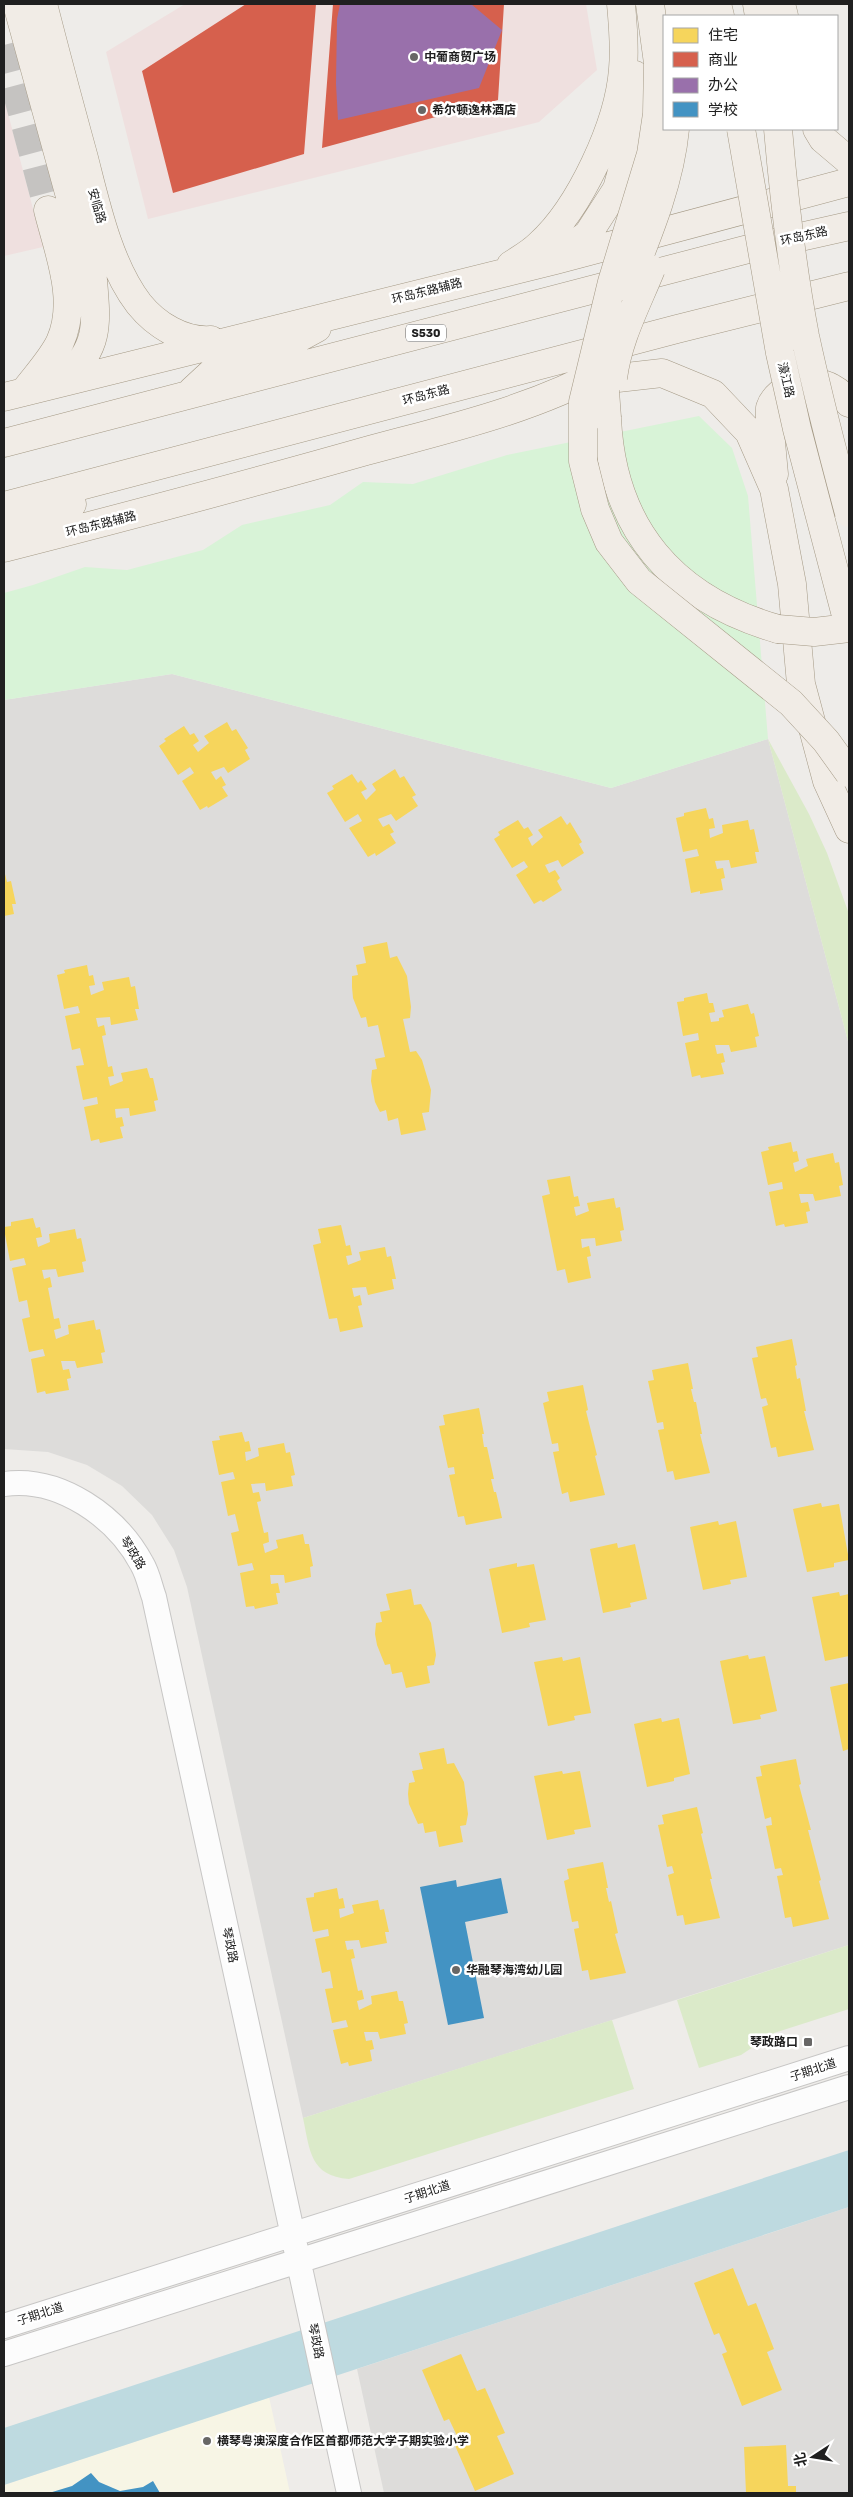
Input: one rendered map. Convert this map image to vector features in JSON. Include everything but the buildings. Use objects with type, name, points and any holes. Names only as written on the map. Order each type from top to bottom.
[{"type":"main road","name":"安临路","points":[[17,4],[93,280],[96,312],[91,348],[78,368],[64,381]]},
{"type":"main road","points":[[500,273],[538,246],[555,229],[577,200],[597,160],[616,102],[623,70],[624,32],[621,4]]},
{"type":"main road","points":[[556,260],[588,234],[617,189],[629,146],[634,108],[635,44],[629,4]]},
{"type":"main road","points":[[650,4],[658,63],[656,122],[651,154],[612,282],[583,402],[583,453],[595,509],[609,542],[639,580],[791,703],[826,741],[849,773]]},
{"type":"main road","name":"安临路","points":[[46,6],[101,223],[126,282],[140,304],[166,327],[184,338],[198,341],[230,339]]},
{"type":"main road","points":[[675,130],[663,187],[644,247],[623,295],[601,331],[609,446],[621,499],[640,534],[667,568],[690,588],[724,608],[778,629],[814,632],[849,627]]},
{"type":"main road","points":[[608,418],[616,354],[625,326],[663,243],[677,203],[692,130]]},
{"type":"main road","name":"濠江路","points":[[741,130],[780,353],[797,428],[849,627]]},
{"type":"main road","points":[[778,130],[786,216],[805,334],[824,420],[849,513]]},
{"type":"main road","points":[[818,130],[823,139],[849,161]]},
{"type":"main road","name":"环岛东路辅路","points":[[14,394],[230,339],[556,260],[849,182]]},
{"type":"main road","points":[[14,394],[60,342],[67,320],[68,293],[48,210]]},
{"type":"main road","name":"环岛东路","points":[[4,443],[756,248],[849,226]]},
{"type":"main road","name":"环岛东路","points":[[4,506],[677,329],[849,286]]},
{"type":"main road","points":[[189,394],[220,366],[284,346],[346,311]]},
{"type":"main road","name":"环岛东路辅路","points":[[4,548],[183,503],[483,419],[582,382],[677,329]]},
{"type":"main road","points":[[582,382],[662,373],[713,394],[749,432],[774,489]]},
{"type":"main road","points":[[849,404],[832,387],[813,383],[793,386],[778,393],[769,410],[774,489],[792,584],[802,684],[828,781],[849,829]]},
{"type":"main road","points":[[4,532],[57,508],[120,490],[164,464]]},
{"type":"street","name":"琴政路","points":[[4,1484],[41,1486],[73,1497],[101,1514],[125,1537],[143,1565],[154,1597],[349,2493]]},
{"type":"street","name":"子期北道","points":[[4,2326],[849,2058]]},
{"type":"street","points":[[4,2354],[849,2087]]},
{"type":"shaded area","name":"中葡商贸广场","points":[[185,4],[586,4],[597,70],[539,122],[148,219],[106,52]]},
{"type":"shaded area","points":[[4,98],[43,247],[4,256]]},
{"type":"shaded area","points":[[172,674],[611,788],[768,739],[849,1045],[849,1945],[303,2118],[187,1587],[174,1550],[152,1515],[122,1486],[87,1465],[48,1452],[4,1449],[4,700]]},
{"type":"shaded area","points":[[849,2207],[849,2493],[384,2493],[357,2369]]},
{"type":"shaded area","name":"横琴粤澳深度合作区首都师范大学子期实验小学","points":[[269,2397],[290,2493],[4,2493],[4,2485]]},
{"type":"green space","points":[[699,416],[732,448],[748,496],[768,739],[611,788],[172,674],[4,700],[4,593],[85,567],[127,570],[203,550],[242,525],[330,505],[363,482],[413,484],[507,455]]},
{"type":"green space","points":[[768,739],[809,814],[827,853],[849,914],[849,1045]]},
{"type":"green space","points":[[849,1945],[849,2009],[774,2033],[741,2055],[699,2068],[677,2000]]},
{"type":"green space","points":[[612,2020],[634,2089],[349,2179],[326,2173],[314,2160],[310,2151],[303,2118]]},
{"type":"water","points":[[849,2150],[849,2207],[4,2485],[4,2428]]},
{"type":"tunnel","points":[[4,45],[48,210]]},
{"type":"place","name":"中葡商贸广场","points":[[414,57]]},
{"type":"place","name":"希尔顿逸林酒店","points":[[422,110]]},
{"type":"place","name":"华融琴海湾幼儿园","points":[[456,1970]]},
{"type":"place","name":"琴政路口","points":[[808,2042]]},
{"type":"place","name":"横琴粤澳深度合作区首都师范大学子期实验小学","points":[[207,2441]]}]
